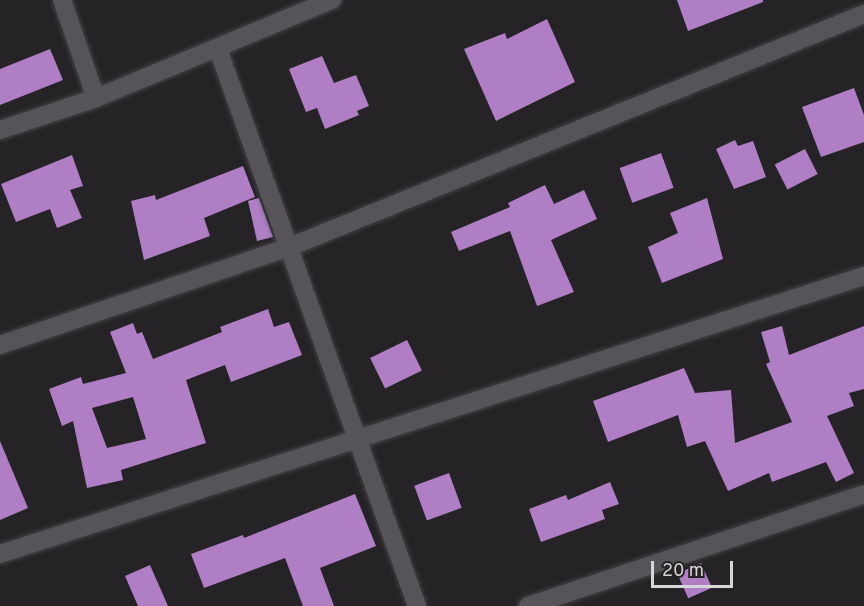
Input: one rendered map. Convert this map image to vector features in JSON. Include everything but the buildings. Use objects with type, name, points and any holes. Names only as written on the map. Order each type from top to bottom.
[{"type":"street","points":[[62,0],[96,98]]},
{"type":"street","points":[[0,130],[96,98],[332,0]]},
{"type":"street","points":[[0,345],[287,248],[864,14]]},
{"type":"street","points":[[218,49],[355,441],[417,606]]},
{"type":"street","points":[[0,554],[864,276]]},
{"type":"street","points":[[528,606],[864,494]]}]
